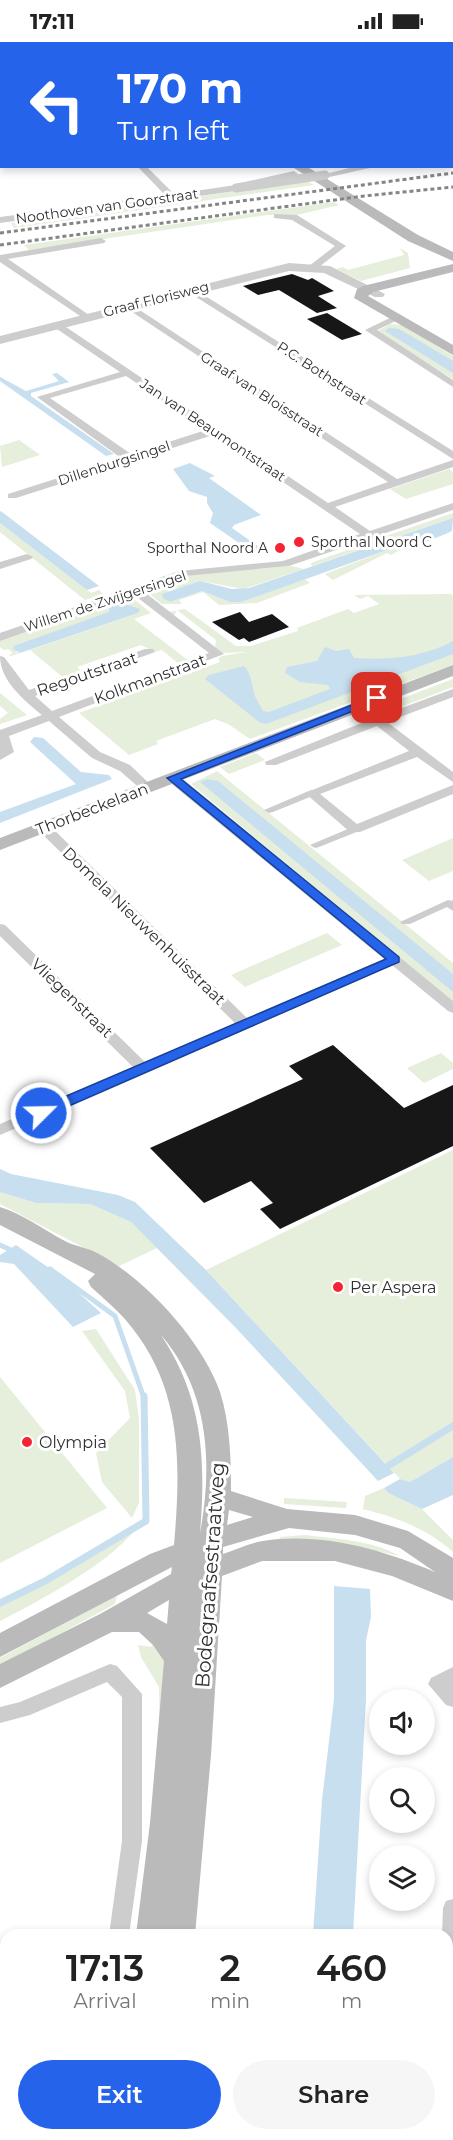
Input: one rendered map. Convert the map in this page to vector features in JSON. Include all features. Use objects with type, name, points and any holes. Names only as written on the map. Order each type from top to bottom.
[{"type":"main road","points":[[296,170],[413,238],[417,245],[452,268]]},
{"type":"main road","points":[[452,268],[370,292],[361,298],[453,351]]},
{"type":"main road","name":"Thorbeckelaan","points":[[0,844],[453,670]]},
{"type":"main road","name":"Bodegraafsestraatweg","points":[[0,1215],[60,1248],[86,1257],[114,1275],[143,1300],[196,1365],[208,1393],[219,1454],[219,1497],[211,1542],[211,1568],[181,1929]]},
{"type":"main road","name":"Bodegraafsestraatweg","points":[[60,1248],[133,1313],[167,1363],[180,1395],[191,1457],[184,1579],[175,1656],[164,1824],[152,1929]]},
{"type":"main road","points":[[219,1497],[263,1513],[355,1525],[408,1541],[453,1571]]},
{"type":"main road","points":[[0,1646],[184,1550],[242,1530],[289,1518]]},
{"type":"main road","points":[[0,1677],[109,1622],[184,1579],[261,1551],[299,1549],[335,1551],[397,1568],[453,1592]]},
{"type":"main road","points":[[109,1622],[135,1618],[153,1627],[175,1656]]},
{"type":"street","points":[[143,168],[172,197]]},
{"type":"street","name":"Noothoven van Goorstraat","points":[[0,220],[364,168]]},
{"type":"street","name":"Noothoven van Goorstraat","points":[[213,191],[220,187],[296,170]]},
{"type":"street","points":[[277,216],[294,217],[341,246],[312,268],[333,281],[370,292]]},
{"type":"street","points":[[0,258],[101,241]]},
{"type":"street","points":[[0,258],[86,317]]},
{"type":"street","name":"Graaf Florisweg","points":[[0,340],[278,269],[312,268]]},
{"type":"street","name":"P.C. Bothstraat","points":[[191,290],[453,456]]},
{"type":"street","name":"Graaf van Bloisstraat","points":[[129,306],[395,482]]},
{"type":"street","points":[[396,317],[369,330],[453,384]]},
{"type":"street","name":"Jan van Beaumontstraat","points":[[57,325],[126,373],[142,380],[369,535]]},
{"type":"street","points":[[126,373],[42,397],[129,459]]},
{"type":"street","name":"Dillenburgsingel","points":[[12,496],[215,431]]},
{"type":"street","points":[[326,507],[453,463]]},
{"type":"street","name":"Willem de Zwijgersingel","points":[[0,636],[183,573],[285,564],[453,506]]},
{"type":"street","points":[[0,566],[27,557]]},
{"type":"street","name":"Kolkmanstraat","points":[[51,715],[218,654],[135,590]]},
{"type":"street","name":"Regoutstraat","points":[[26,695],[149,652]]},
{"type":"street","points":[[0,660],[26,695],[96,755],[125,768],[148,788]]},
{"type":"street","points":[[271,762],[453,693]]},
{"type":"street","points":[[357,705],[453,778]]},
{"type":"street","points":[[0,756],[8,752],[2,734],[51,715]]},
{"type":"street","points":[[270,810],[418,752]]},
{"type":"street","points":[[173,778],[453,1008]]},
{"type":"street","points":[[315,845],[453,789]]},
{"type":"street","points":[[311,793],[355,829]]},
{"type":"street","name":"Domela Nieuwenhuisstraat","points":[[43,827],[245,1024]]},
{"type":"street","points":[[406,922],[448,903],[452,905]]},
{"type":"street","name":"Vliegenstraat","points":[[0,928],[143,1068]]},
{"type":"street","points":[[0,1130],[395,959]]},
{"type":"street","points":[[0,1715],[22,1709],[110,1672],[132,1694],[132,1841],[120,1929]]},
{"type":"street","points":[[453,1675],[438,1684],[453,1699]]},
{"type":"street","points":[[453,1908],[453,1947]]},
{"type":"green space","points":[[307,181],[314,185],[14,228],[11,223]]},
{"type":"green space","points":[[334,202],[339,205],[297,215],[267,215],[29,250],[24,245]]},
{"type":"green space","points":[[400,248],[408,253],[410,268],[361,281],[336,269],[343,267],[348,270],[404,255]]},
{"type":"green space","points":[[390,324],[403,325],[453,356],[453,379],[376,332]]},
{"type":"green space","points":[[19,440],[40,455],[2,467],[0,446]]},
{"type":"green space","points":[[449,469],[453,472],[453,484],[406,499],[390,489]]},
{"type":"green space","points":[[453,513],[453,518],[312,566],[311,563],[370,542],[368,539],[377,536],[380,538]]},
{"type":"green space","points":[[0,523],[91,593],[99,590],[103,594],[85,600],[0,532]]},
{"type":"green space","points":[[390,549],[400,550],[391,555],[387,553],[333,580],[325,574]]},
{"type":"green space","points":[[291,566],[304,569],[243,589],[200,581],[163,594],[170,602],[202,591],[230,602],[241,602],[305,579],[310,583],[257,603],[219,605],[203,592],[179,600],[182,604],[162,604],[147,592],[190,575]]},
{"type":"green space","points":[[451,594],[453,596],[453,665],[250,739],[228,724],[215,719],[156,741],[158,744],[129,755],[79,713],[220,662],[218,659],[222,656],[247,652],[222,653],[215,647],[216,640],[178,610],[185,609],[236,646],[251,646],[298,631],[297,628],[348,609],[354,613],[379,604],[368,596],[360,599],[354,595]]},
{"type":"green space","points":[[130,596],[151,613],[134,619],[189,661],[179,664],[162,650],[155,652],[141,645],[77,667],[83,673],[65,679],[30,650],[138,613],[110,612],[15,652],[20,653],[11,656],[9,655],[13,653],[0,647],[0,640]]},
{"type":"green space","points":[[453,679],[453,687],[385,713],[377,708]]},
{"type":"green space","points":[[0,693],[27,715],[0,724],[0,719],[8,713],[0,706]]},
{"type":"green space","points":[[256,753],[265,760],[229,774],[220,767]]},
{"type":"green space","points":[[217,771],[453,963],[453,1003],[191,784]]},
{"type":"green space","points":[[453,838],[453,871],[429,881],[402,860]]},
{"type":"green space","points":[[327,933],[342,945],[245,987],[231,975]]},
{"type":"green space","points":[[441,1053],[453,1063],[453,1069],[424,1083],[407,1068]]},
{"type":"green space","name":"Per Aspera","points":[[453,1150],[453,1457],[410,1482],[400,1479],[206,1270]]},
{"type":"green space","points":[[0,1192],[36,1203],[90,1204],[131,1222],[157,1248],[119,1266],[0,1204]]},
{"type":"green space","points":[[96,1329],[135,1390],[139,1419],[139,1503],[132,1518],[102,1482],[96,1453],[130,1418],[125,1391],[82,1331]]},
{"type":"green space","name":"Olympia","points":[[0,1377],[107,1508],[0,1563]]},
{"type":"green space","points":[[384,1488],[388,1493],[422,1509],[453,1540],[453,1552],[432,1536],[411,1525],[363,1509],[365,1496]]},
{"type":"green space","points":[[284,1498],[347,1502],[346,1508],[284,1504]]},
{"type":"green space","points":[[134,1531],[107,1557],[90,1569],[53,1593],[0,1621],[0,1606],[68,1571]]},
{"type":"green space","points":[[305,1535],[366,1543],[400,1556],[358,1547],[281,1542],[280,1537]]},
{"type":"green space","points":[[117,1595],[115,1604],[0,1666],[0,1658]]},
{"type":"green space","points":[[156,1642],[166,1654],[160,1744],[159,1687],[141,1657],[138,1645],[151,1647]]},
{"type":"water","points":[[389,328],[399,329],[453,361],[453,373],[385,331]]},
{"type":"water","points":[[57,373],[69,382],[31,393],[31,396],[114,454],[106,456],[0,381],[0,377],[26,391],[59,381],[52,374]]},
{"type":"water","points":[[190,463],[215,476],[209,478],[261,515],[234,525],[232,528],[265,551],[262,554],[255,554],[210,523],[213,513],[207,503],[207,497],[189,491],[173,469]]},
{"type":"water","points":[[0,511],[99,586],[87,590],[0,523]]},
{"type":"water","points":[[453,518],[452,531],[438,537],[413,546],[390,549],[241,602],[230,602],[202,591],[170,602],[163,598],[162,594],[200,581],[232,589],[249,588]]},
{"type":"water","points":[[121,603],[140,609],[138,613],[20,653],[13,649],[14,646],[109,612],[109,607]]},
{"type":"water","points":[[453,641],[453,654],[266,724],[259,722],[205,679],[209,675],[244,666],[250,676],[258,702],[263,711],[269,712],[330,689],[328,685],[300,682],[285,673],[287,667],[317,661],[325,647],[336,651],[349,649],[354,658],[379,659],[405,657],[441,647]]},
{"type":"water","points":[[34,737],[43,738],[81,772],[109,775],[112,779],[0,823],[0,812],[76,784],[30,742]]},
{"type":"water","points":[[207,779],[218,781],[453,974],[453,992],[200,782]]},
{"type":"water","points":[[0,1169],[11,1174],[118,1195],[135,1202],[206,1270],[394,1473],[378,1481],[235,1327],[131,1222],[90,1204],[36,1203],[0,1192]]},
{"type":"water","points":[[16,1245],[59,1275],[101,1313],[73,1327],[14,1264],[0,1262],[0,1255]]},
{"type":"water","points":[[453,1457],[453,1495],[422,1509],[388,1493],[384,1488],[400,1479],[410,1482]]},
{"type":"water","points":[[334,1586],[370,1589],[371,1617],[366,1640],[366,1699],[353,1929],[313,1929],[322,1800],[334,1699]]},
{"type":"building","points":[[292,274],[308,280],[312,278],[334,291],[318,296],[337,308],[317,313],[279,290],[258,295],[243,286]]},
{"type":"building","points":[[327,313],[362,334],[342,340],[307,319]]},
{"type":"building","points":[[240,612],[249,622],[272,614],[289,627],[249,642],[244,638],[239,640],[212,622]]},
{"type":"building","points":[[333,1045],[404,1108],[453,1085],[453,1146],[280,1229],[260,1209],[273,1203],[251,1181],[204,1203],[150,1148],[303,1079],[289,1066]]},
{"type":"waterway","points":[[0,1245],[15,1252]]},
{"type":"waterway","points":[[50,1269],[115,1316],[144,1398]]},
{"type":"waterway","points":[[0,1603],[45,1581],[146,1521],[144,1396]]},
{"type":"waterway","points":[[388,1466],[453,1426]]},
{"type":"railway","points":[[0,233],[453,173]]},
{"type":"railway","points":[[0,245],[364,196],[453,187]]},
{"type":"place","name":"Sporthal Noord C","points":[[299,542]]},
{"type":"place","name":"Sporthal Noord A","points":[[280,548]]},
{"type":"place","name":"Per Aspera","points":[[338,1287]]},
{"type":"place","name":"Olympia","points":[[27,1442]]},
{"type":"route","points":[[41,1113],[395,959],[173,778],[377,698]]}]
